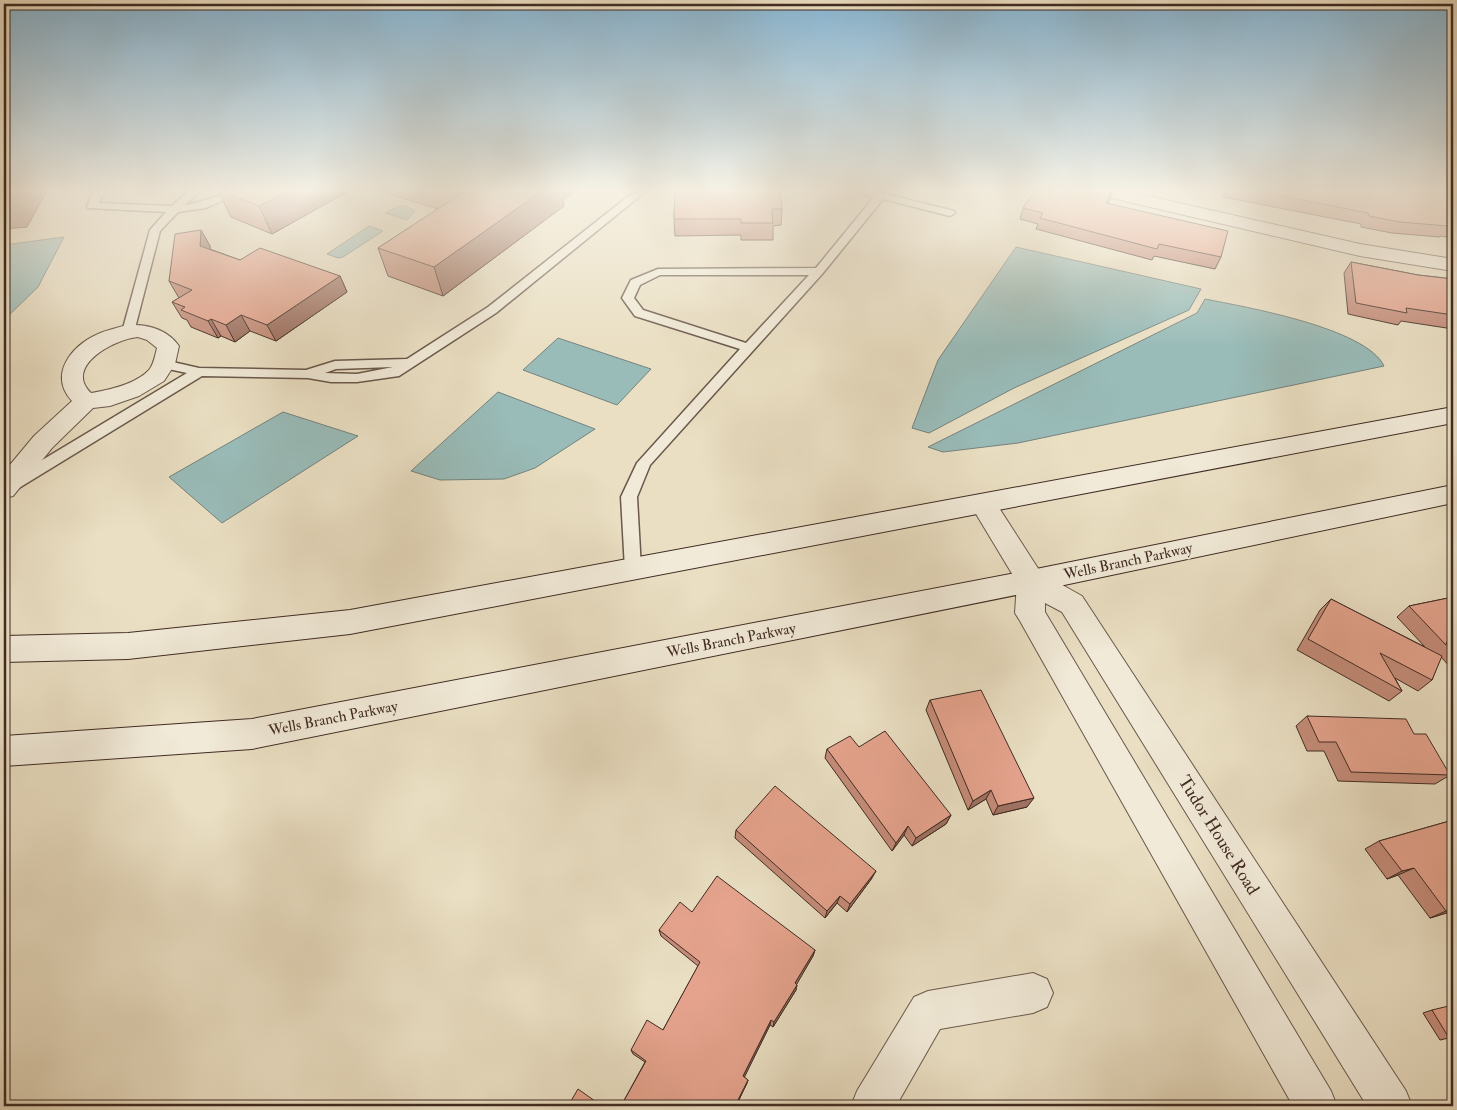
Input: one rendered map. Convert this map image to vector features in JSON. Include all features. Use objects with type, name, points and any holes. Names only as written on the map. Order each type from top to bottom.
[{"type":"main road","points":[[1333,243],[1360,250],[1453,265]]},
{"type":"main road","points":[[4,490],[43,442],[86,401],[110,398],[131,391],[156,376],[164,364],[168,346],[155,335],[137,331],[118,333],[95,343],[79,360],[72,373],[74,388],[86,401]]},
{"type":"main road","points":[[4,649],[128,646],[350,622],[1453,415]]},
{"type":"main road","name":"Wells Branch Parkway","points":[[4,751],[252,734],[1031,581],[1453,494]]},
{"type":"main road","name":"Tudor House Road","points":[[983,504],[1031,581],[1072,604],[1391,1106]]},
{"type":"main road","points":[[1031,581],[1030,613],[1316,1106]]},
{"type":"main road","points":[[872,1106],[928,1011],[1033,993]]},
{"type":"lane","points":[[128,332],[152,243]]},
{"type":"lane","points":[[164,364],[199,372],[308,374],[331,378],[383,376],[394,373],[492,310],[576,243]]},
{"type":"lane","points":[[633,569],[629,497],[644,463],[819,271],[842,243]]},
{"type":"lane","points":[[749,348],[661,322],[639,313],[628,298],[635,283],[658,272],[819,271]]},
{"type":"lane","points":[[4,490],[199,372]]},
{"type":"water","points":[[20,243],[61,243],[38,287],[4,320],[4,245]]},
{"type":"water","points":[[344,243],[365,243],[343,257],[338,258],[327,254]]},
{"type":"water","points":[[1016,247],[1201,289],[1189,310],[1014,388],[929,433],[912,428],[938,360]]},
{"type":"water","points":[[1205,299],[1248,307],[1330,330],[1354,341],[1373,353],[1384,366],[1018,443],[943,452],[928,447],[1197,313]]},
{"type":"water","points":[[558,338],[651,369],[617,405],[523,370]]},
{"type":"water","points":[[498,392],[595,429],[535,468],[504,479],[440,480],[411,471]]},
{"type":"water","points":[[283,412],[358,436],[222,523],[169,477]]},
{"type":"building","points":[[174,243],[200,243],[200,246],[240,260],[260,248],[340,276],[267,325],[241,315],[226,325],[211,319],[208,321],[181,310],[185,307],[172,302],[192,290],[169,281]]},
{"type":"building","points":[[386,243],[468,243],[434,267],[378,248]]},
{"type":"building","points":[[1134,243],[1225,243],[1221,257],[1159,244],[1157,249]]},
{"type":"building","points":[[1351,262],[1418,275],[1453,279],[1453,315],[1406,308],[1407,313],[1356,303]]},
{"type":"building","points":[[1453,597],[1453,645],[1448,639],[1446,645],[1409,606]]},
{"type":"building","points":[[1331,599],[1442,656],[1432,680],[1380,653],[1402,691],[1308,639]]},
{"type":"building","points":[[981,690],[1034,798],[998,806],[991,790],[973,801],[930,700]]},
{"type":"building","points":[[1307,716],[1406,719],[1414,734],[1426,734],[1450,775],[1351,772],[1336,742],[1319,742]]},
{"type":"building","points":[[885,731],[951,815],[916,838],[908,826],[896,843],[827,749],[850,736],[859,747]]},
{"type":"building","points":[[775,786],[876,871],[850,904],[840,896],[827,911],[736,830]]},
{"type":"building","points":[[1453,820],[1453,909],[1446,911],[1414,868],[1402,871],[1379,841]]},
{"type":"building","points":[[717,876],[815,950],[795,983],[797,985],[774,1022],[771,1020],[743,1076],[748,1080],[735,1106],[731,1106],[722,1100],[719,1106],[621,1106],[646,1061],[631,1050],[647,1020],[663,1030],[700,962],[659,930],[680,902],[692,912]]},
{"type":"building","points":[[1453,1005],[1453,1037],[1449,1038],[1432,1010]]},
{"type":"building","points":[[578,1089],[602,1106],[568,1106]]}]
